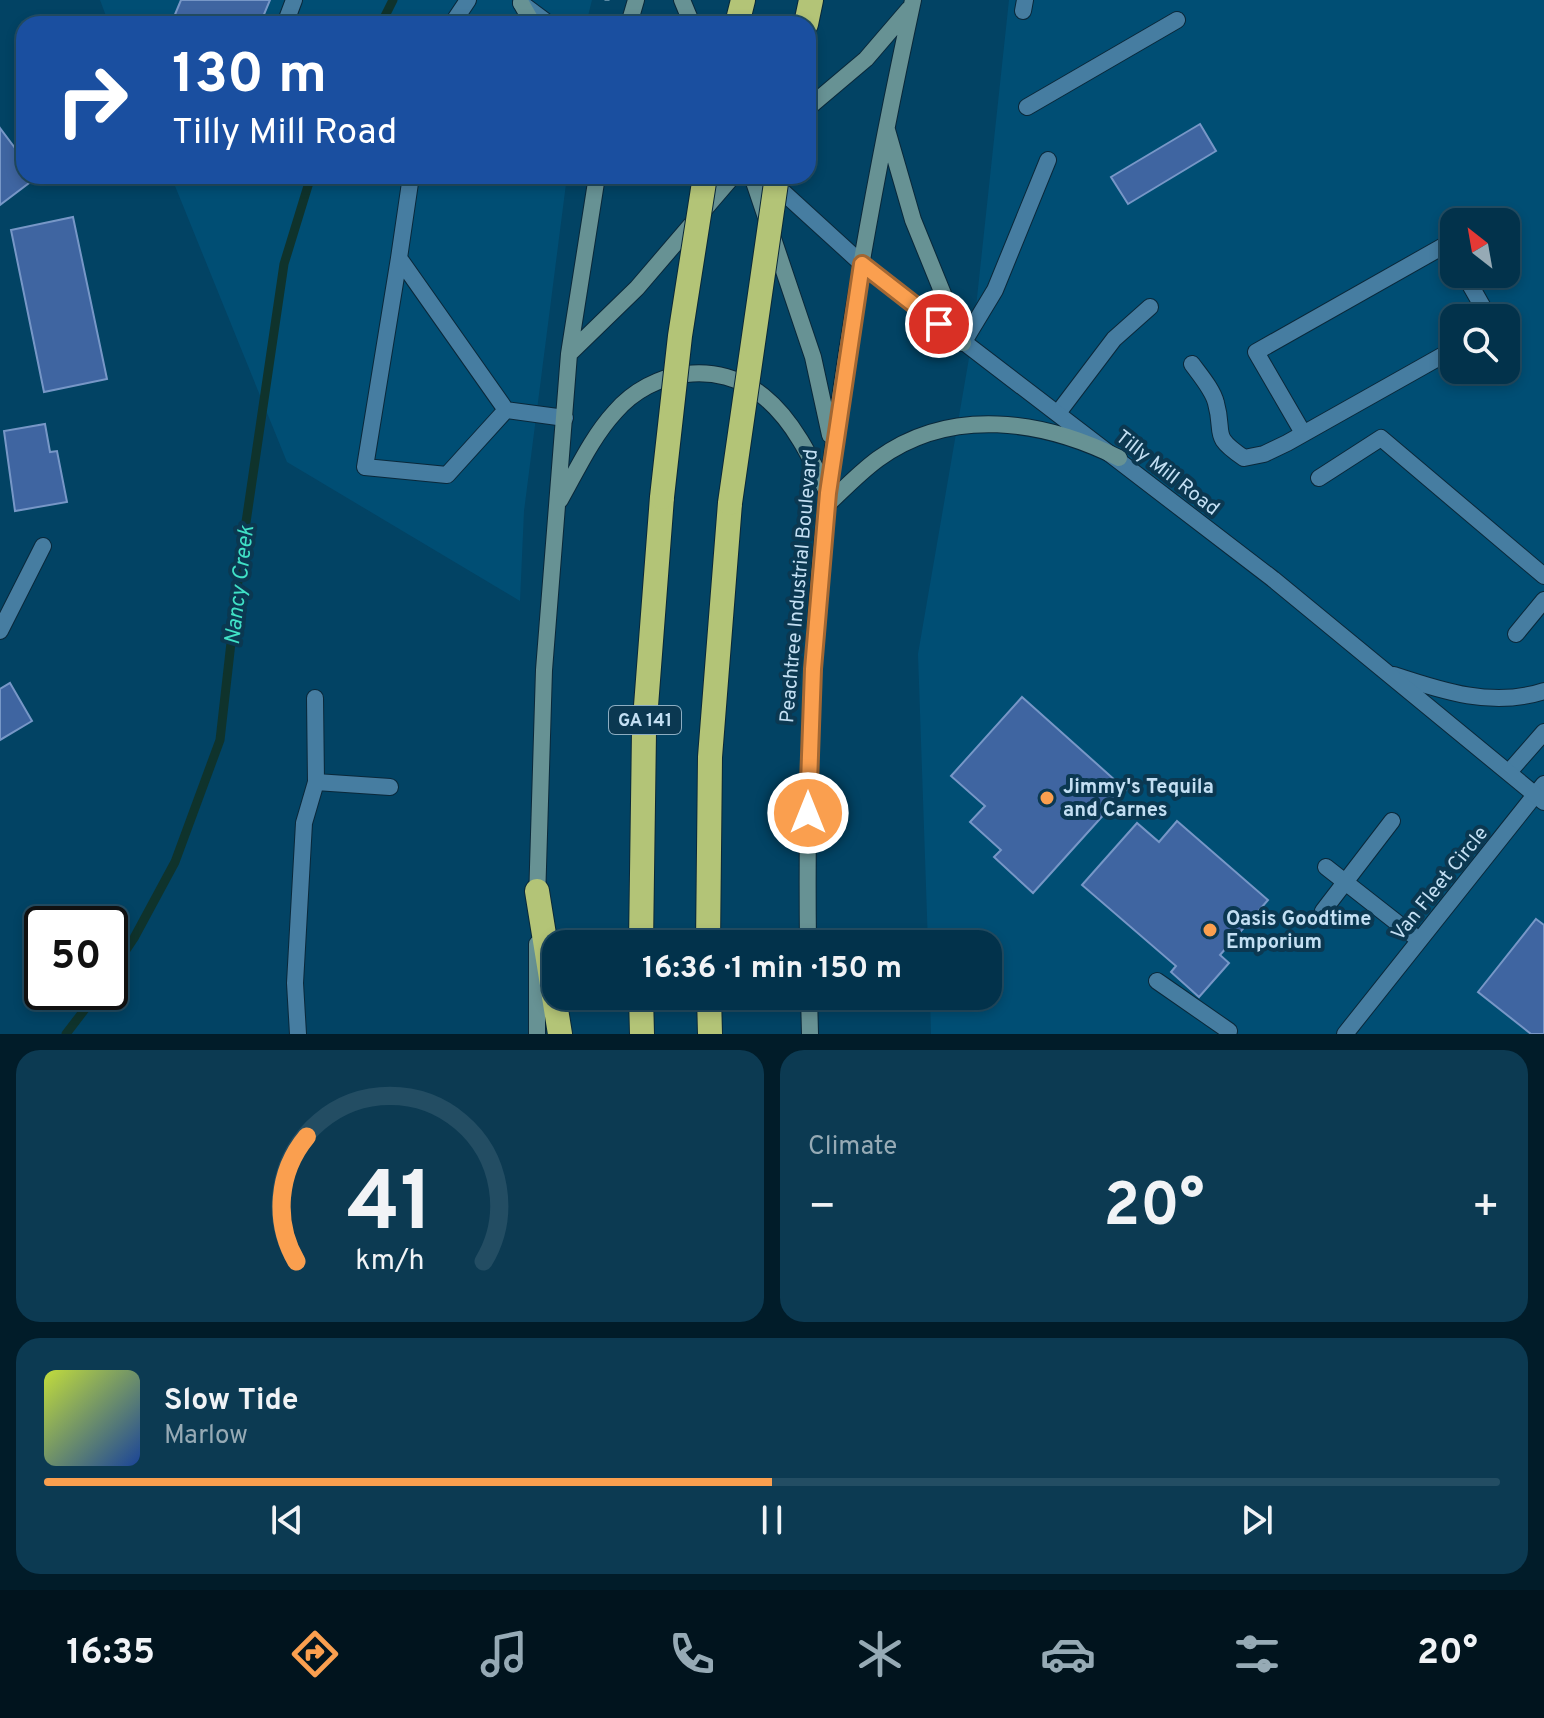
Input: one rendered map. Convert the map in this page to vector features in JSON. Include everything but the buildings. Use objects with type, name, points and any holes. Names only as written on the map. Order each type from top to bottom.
[{"type":"highway","name":"GA 141","points":[[641,930],[644,732],[662,497],[680,336],[704,184]]},
{"type":"highway","points":[[708,930],[710,757],[730,503],[776,184]]},
{"type":"highway","points":[[537,891],[560,1034]]},
{"type":"highway","points":[[641,1010],[642,1034]]},
{"type":"highway","points":[[709,1010],[710,1034]]},
{"type":"main road","points":[[816,101],[866,59],[912,3]]},
{"type":"main road","name":"Peachtree Industrial Boulevard","points":[[808,930],[808,758],[833,448],[886,126],[912,3]]},
{"type":"main road","points":[[886,126],[913,220],[963,343]]},
{"type":"main road","points":[[588,184],[592,201]]},
{"type":"main road","points":[[537,1034],[537,891],[544,670],[569,354],[595,184]]},
{"type":"main road","points":[[569,354],[637,288],[726,184]]},
{"type":"main road","points":[[755,184],[813,357],[833,448]]},
{"type":"main road","points":[[558,504],[596,437],[616,411],[654,382],[698,372],[722,376],[762,395],[792,429],[828,499],[900,445],[972,423],[1037,428],[1083,440],[1119,458]]},
{"type":"main road","points":[[809,1010],[810,1034]]},
{"type":"street","points":[[520,1],[539,16]]},
{"type":"street","points":[[1027,107],[1177,20]]},
{"type":"street","points":[[963,343],[995,290],[1048,160]]},
{"type":"street","points":[[410,184],[365,467],[447,475],[506,410]]},
{"type":"street","name":"Tilly Mill Road","points":[[774,184],[862,264],[1119,458],[1394,675],[1509,772],[1541,793]]},
{"type":"street","points":[[1303,433],[1256,352],[1440,248]]},
{"type":"street","points":[[399,258],[506,410],[565,418]]},
{"type":"street","points":[[1058,413],[1114,339],[1150,307]]},
{"type":"street","points":[[1192,364],[1216,403],[1217,428],[1226,446],[1244,458],[1264,454],[1440,357]]},
{"type":"street","points":[[1319,478],[1381,438],[1544,576]]},
{"type":"street","points":[[0,631],[43,546]]},
{"type":"street","points":[[1516,634],[1544,600]]},
{"type":"street","points":[[1394,675],[1473,698],[1504,698],[1544,691]]},
{"type":"street","points":[[298,1034],[295,983],[304,823],[316,782],[315,698]]},
{"type":"street","points":[[1509,772],[1544,732]]},
{"type":"street","points":[[316,782],[390,787]]},
{"type":"street","name":"Van Fleet Circle","points":[[1345,1034],[1541,793]]},
{"type":"street","points":[[1323,911],[1392,821]]},
{"type":"street","points":[[1326,867],[1419,940]]},
{"type":"street","points":[[1157,981],[1229,1031]]},
{"type":"shaded area","points":[[100,0],[592,0],[588,16],[106,16]]},
{"type":"shaded area","points":[[1009,0],[1544,0],[1544,1034],[931,1034],[930,1010],[1002,1010],[1002,930],[928,930],[918,654],[973,335]]},
{"type":"shaded area","points":[[174,184],[566,184],[524,511],[520,601],[287,462]]},
{"type":"waterway","name":"Nancy Creek","points":[[385,16],[393,0]]},
{"type":"waterway","name":"Nancy Creek","points":[[128,947],[175,862],[220,740],[240,563],[284,264],[309,184]]},
{"type":"waterway","name":"Nancy Creek","points":[[66,1034],[84,1010]]},
{"type":"place","name":"Jimmy's Tequila and Carnes","points":[[1047,798]]},
{"type":"place","name":"Oasis Goodtime Emporium","points":[[1210,930]]},
{"type":"route","points":[[808,813],[813,669],[828,493],[862,264],[939,324]]}]
